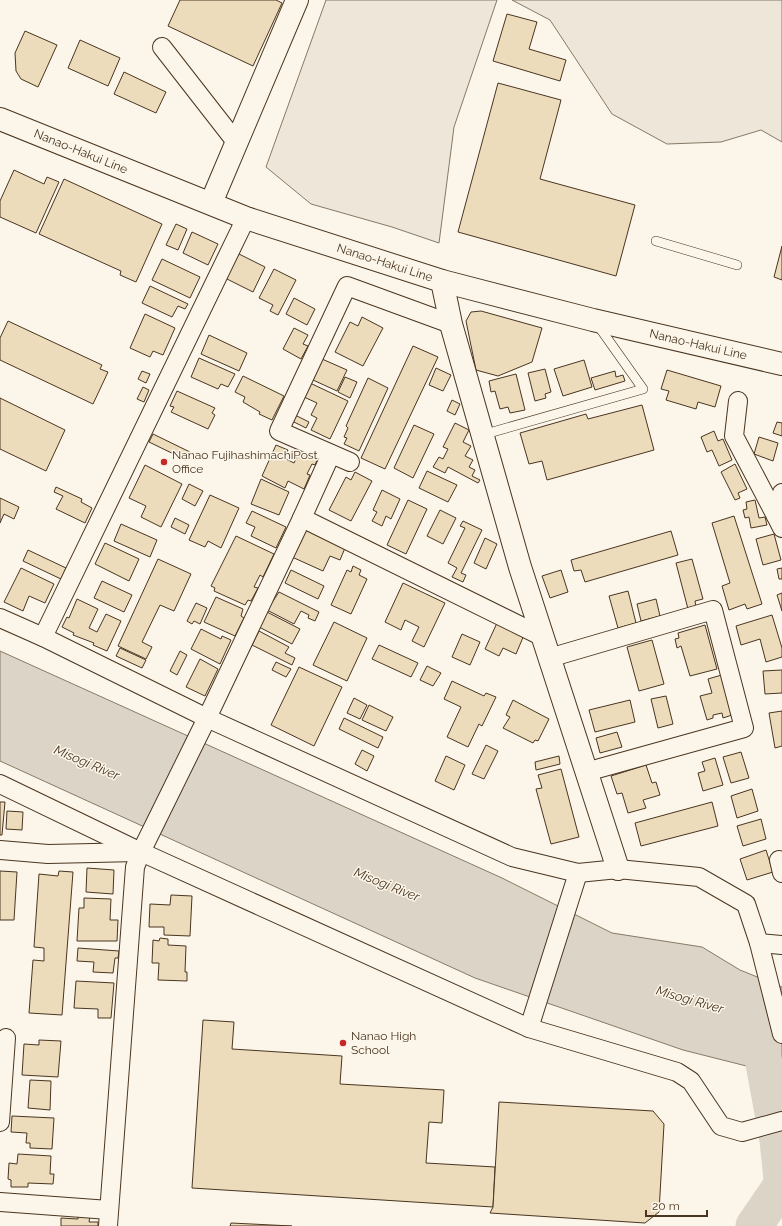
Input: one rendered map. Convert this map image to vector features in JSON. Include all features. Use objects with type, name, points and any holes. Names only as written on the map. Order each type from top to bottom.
[{"type":"street","points":[[211,203],[297,0]]},
{"type":"street","points":[[162,47],[236,142]]},
{"type":"street","name":"Nanao-Hakui Line","points":[[0,119],[246,218],[442,281],[593,320],[782,364]]},
{"type":"street","points":[[43,637],[246,218]]},
{"type":"street","points":[[442,281],[451,324],[541,636],[550,658],[618,869]]},
{"type":"street","points":[[350,462],[279,431],[347,286],[451,324]]},
{"type":"street","points":[[738,400],[734,436],[779,522]]},
{"type":"street","points":[[0,1202],[109,1218],[135,867],[302,518],[331,454]]},
{"type":"street","points":[[779,522],[782,493]]},
{"type":"street","points":[[302,518],[541,636]]},
{"type":"street","points":[[550,658],[713,610],[744,728],[586,772]]},
{"type":"street","points":[[0,618],[43,637],[207,718],[512,857],[578,873],[618,869],[699,877],[746,904],[759,943],[782,1034]]},
{"type":"street","points":[[0,784],[141,852],[529,1028],[677,1072],[691,1081],[721,1126],[742,1132],[782,1122]]},
{"type":"street","points":[[0,850],[48,854],[141,852]]},
{"type":"street","points":[[529,1028],[578,873]]},
{"type":"street","points":[[759,943],[782,945]]},
{"type":"street","points":[[0,1122],[6,1038]]},
{"type":"lane","points":[[656,241],[737,265]]},
{"type":"lane","points":[[482,435],[643,389],[593,320]]},
{"type":"shaded area","points":[[326,0],[497,0],[454,127],[439,243],[392,227],[311,204],[266,167]]},
{"type":"shaded area","points":[[512,0],[782,0],[782,142],[761,130],[721,142],[667,144],[612,114],[550,20]]},
{"type":"water","name":"Misogi River","points":[[0,651],[502,878],[612,933],[702,947],[740,970],[782,987],[782,1075],[683,1050],[475,978],[0,761]]},
{"type":"building","points":[[180,0],[276,0],[282,3],[253,66],[168,26]]},
{"type":"building","points":[[507,14],[537,22],[529,49],[566,60],[560,81],[493,61]]},
{"type":"building","points":[[25,31],[57,45],[38,87],[21,79],[16,71],[15,53]]},
{"type":"building","points":[[80,40],[120,58],[108,86],[68,68]]},
{"type":"building","points":[[124,72],[166,92],[156,113],[114,94]]},
{"type":"building","points":[[498,83],[561,100],[540,179],[635,205],[616,276],[458,232]]},
{"type":"building","points":[[14,170],[44,184],[47,177],[59,182],[36,233],[0,217],[0,201]]},
{"type":"building","points":[[64,179],[162,224],[136,282],[120,275],[121,271],[39,234]]},
{"type":"building","points":[[176,224],[187,229],[178,250],[166,245]]},
{"type":"building","points":[[192,232],[218,244],[208,265],[183,253]]},
{"type":"building","points":[[782,246],[782,280],[774,277]]},
{"type":"building","points":[[237,253],[265,267],[253,292],[225,278]]},
{"type":"building","points":[[162,259],[200,277],[190,298],[152,280]]},
{"type":"building","points":[[274,269],[296,280],[278,315],[270,311],[273,305],[259,298]]},
{"type":"building","points":[[150,286],[188,304],[185,309],[178,306],[172,317],[142,303]]},
{"type":"building","points":[[294,298],[315,309],[307,325],[286,314]]},
{"type":"building","points":[[481,311],[542,328],[532,362],[498,376],[476,370],[466,321],[471,312]]},
{"type":"building","points":[[145,314],[175,328],[163,355],[153,351],[150,357],[130,348]]},
{"type":"building","points":[[362,317],[383,328],[363,366],[335,352],[350,322],[358,326]]},
{"type":"building","points":[[8,321],[102,365],[100,369],[108,372],[93,404],[0,360],[0,338]]},
{"type":"building","points":[[294,328],[308,335],[303,344],[308,346],[301,359],[283,349]]},
{"type":"building","points":[[209,335],[247,353],[239,371],[201,354]]},
{"type":"building","points":[[413,346],[438,357],[385,469],[361,458]]},
{"type":"building","points":[[199,358],[235,374],[228,387],[221,384],[218,389],[191,377]]},
{"type":"building","points":[[322,359],[347,370],[337,391],[313,380]]},
{"type":"building","points":[[584,360],[592,387],[563,396],[554,369]]},
{"type":"building","points":[[436,368],[451,375],[443,391],[429,385]]},
{"type":"building","points":[[545,369],[551,392],[545,394],[546,398],[535,401],[528,373]]},
{"type":"building","points":[[667,370],[721,386],[715,407],[698,402],[696,409],[666,400],[669,391],[661,389]]},
{"type":"building","points":[[142,371],[150,374],[146,383],[138,379]]},
{"type":"building","points":[[615,371],[616,377],[623,375],[625,381],[595,390],[591,378]]},
{"type":"building","points":[[516,374],[525,410],[510,413],[508,407],[500,409],[495,391],[491,392],[489,381]]},
{"type":"building","points":[[243,376],[284,396],[272,420],[259,414],[260,412],[243,402],[245,397],[235,392]]},
{"type":"building","points":[[345,377],[357,382],[350,398],[338,392]]},
{"type":"building","points":[[368,378],[388,388],[359,451],[344,444],[347,438],[344,437],[348,428],[346,426]]},
{"type":"building","points":[[310,383],[348,401],[330,439],[311,430],[317,418],[311,415],[317,403],[304,397]]},
{"type":"building","points":[[143,387],[149,390],[144,402],[137,399]]},
{"type":"building","points":[[177,391],[215,408],[212,413],[215,415],[208,429],[171,412],[174,407],[170,406]]},
{"type":"building","points":[[0,398],[65,430],[46,471],[0,449]]},
{"type":"building","points":[[452,400],[460,404],[455,415],[447,411]]},
{"type":"building","points":[[642,405],[654,450],[547,480],[542,461],[529,464],[520,433],[586,414],[588,419]]},
{"type":"building","points":[[295,415],[309,422],[306,428],[292,421]]},
{"type":"building","points":[[777,422],[782,423],[782,436],[773,433]]},
{"type":"building","points":[[455,423],[469,430],[463,442],[471,446],[465,456],[473,460],[469,467],[475,470],[472,476],[480,480],[478,483],[448,467],[445,473],[433,467],[439,457],[443,459],[448,449],[443,447]]},
{"type":"building","points":[[414,425],[434,434],[413,478],[394,468]]},
{"type":"building","points":[[714,431],[718,441],[723,439],[732,460],[719,466],[712,450],[707,452],[701,437]]},
{"type":"building","points":[[153,434],[190,452],[186,460],[149,442]]},
{"type":"building","points":[[759,437],[778,443],[773,461],[754,454]]},
{"type":"building","points":[[276,445],[288,450],[284,458],[294,463],[301,448],[319,456],[315,465],[312,464],[307,474],[310,475],[304,489],[288,481],[285,488],[262,476]]},
{"type":"building","points":[[735,464],[747,489],[738,493],[740,498],[735,500],[721,472]]},
{"type":"building","points":[[145,465],[182,484],[161,527],[141,517],[146,506],[129,498]]},
{"type":"building","points":[[427,471],[457,485],[448,502],[419,488]]},
{"type":"building","points":[[355,472],[372,481],[351,521],[329,510],[346,477],[351,480]]},
{"type":"building","points":[[261,479],[289,492],[279,515],[251,504]]},
{"type":"building","points":[[189,484],[203,491],[195,506],[182,499]]},
{"type":"building","points":[[56,487],[82,499],[81,502],[92,508],[85,523],[56,509],[63,496],[54,492]]},
{"type":"building","points":[[382,490],[400,499],[391,519],[386,516],[382,526],[372,521],[377,512],[373,510]]},
{"type":"building","points":[[210,495],[239,508],[221,548],[208,541],[205,547],[189,540]]},
{"type":"building","points":[[0,498],[19,507],[14,519],[4,514],[0,523]]},
{"type":"building","points":[[408,500],[427,509],[406,554],[387,545]]},
{"type":"building","points":[[755,500],[759,518],[765,517],[767,525],[751,528],[749,517],[745,518],[743,510],[747,509],[746,502]]},
{"type":"building","points":[[440,510],[456,518],[443,544],[427,536]]},
{"type":"building","points":[[252,511],[286,527],[276,548],[251,536],[255,527],[246,523]]},
{"type":"building","points":[[734,516],[762,604],[747,609],[745,604],[729,610],[722,586],[730,583],[712,523]]},
{"type":"building","points":[[175,518],[189,525],[185,534],[171,527]]},
{"type":"building","points":[[463,521],[482,530],[461,573],[466,575],[463,582],[452,577],[457,568],[448,563],[465,528],[460,526]]},
{"type":"building","points":[[121,524],[157,540],[150,557],[114,541]]},
{"type":"building","points":[[306,530],[345,548],[340,560],[330,556],[323,571],[292,557],[295,551],[296,552]]},
{"type":"building","points":[[671,531],[678,555],[585,582],[581,570],[574,571],[571,560]]},
{"type":"building","points":[[774,534],[781,560],[763,565],[756,539]]},
{"type":"building","points":[[236,536],[274,554],[263,577],[260,575],[254,587],[258,588],[251,601],[248,600],[245,605],[214,591],[215,588],[211,586]]},
{"type":"building","points":[[485,538],[497,544],[486,569],[474,563]]},
{"type":"building","points":[[105,543],[139,559],[129,581],[95,564]]},
{"type":"building","points":[[28,550],[66,568],[61,579],[23,561]]},
{"type":"building","points":[[158,559],[191,574],[174,611],[160,605],[142,642],[152,647],[146,659],[118,646]]},
{"type":"building","points":[[692,559],[703,599],[695,601],[696,607],[688,609],[676,563]]},
{"type":"building","points":[[353,566],[361,570],[359,575],[367,579],[351,614],[331,605],[347,570],[351,572]]},
{"type":"building","points":[[21,568],[54,584],[45,603],[29,596],[23,611],[4,602]]},
{"type":"building","points":[[782,568],[782,579],[779,579],[777,569]]},
{"type":"building","points":[[291,570],[324,586],[318,599],[285,583]]},
{"type":"building","points":[[561,570],[568,592],[550,598],[542,576]]},
{"type":"building","points":[[102,581],[132,595],[124,612],[94,598]]},
{"type":"building","points":[[403,583],[445,603],[424,647],[412,641],[419,627],[405,620],[401,630],[385,622]]},
{"type":"building","points":[[628,591],[636,623],[618,628],[609,596]]},
{"type":"building","points":[[279,592],[319,612],[315,621],[308,618],[309,615],[301,611],[294,624],[267,610]]},
{"type":"building","points":[[782,593],[782,611],[777,595]]},
{"type":"building","points":[[216,597],[243,609],[241,616],[244,618],[235,636],[204,622]]},
{"type":"building","points":[[77,599],[98,609],[89,628],[97,632],[106,614],[121,621],[107,651],[93,645],[94,643],[73,635],[74,633],[62,627],[67,617],[69,618]]},
{"type":"building","points":[[656,599],[660,616],[641,621],[637,604]]},
{"type":"building","points":[[196,603],[207,608],[200,624],[194,621],[192,624],[187,621]]},
{"type":"building","points":[[267,612],[300,629],[292,644],[259,627]]},
{"type":"building","points":[[772,615],[782,648],[782,657],[766,662],[760,639],[741,645],[736,626]]},
{"type":"building","points":[[334,622],[367,638],[347,681],[313,665]]},
{"type":"building","points":[[497,623],[524,635],[516,654],[503,648],[499,656],[485,649]]},
{"type":"building","points":[[705,625],[717,669],[690,676],[681,646],[677,648],[675,639],[679,638],[678,633]]},
{"type":"building","points":[[201,629],[221,639],[222,636],[231,640],[220,664],[191,649]]},
{"type":"building","points":[[259,631],[289,647],[285,653],[295,658],[292,665],[252,645]]},
{"type":"building","points":[[462,634],[480,642],[470,665],[452,657]]},
{"type":"building","points":[[652,640],[664,684],[639,691],[627,647]]},
{"type":"building","points":[[379,645],[418,663],[411,677],[372,659]]},
{"type":"building","points":[[120,648],[146,660],[142,668],[116,656]]},
{"type":"building","points":[[180,651],[187,655],[177,675],[170,671]]},
{"type":"building","points":[[200,659],[218,669],[205,696],[186,687]]},
{"type":"building","points":[[276,662],[291,669],[286,677],[272,670]]},
{"type":"building","points":[[427,666],[441,673],[433,686],[420,680]]},
{"type":"building","points":[[299,667],[342,687],[314,746],[271,725]]},
{"type":"building","points":[[782,670],[782,693],[765,694],[763,671]]},
{"type":"building","points":[[725,674],[735,714],[723,718],[722,713],[713,715],[713,718],[707,720],[700,696],[712,693],[708,679]]},
{"type":"building","points":[[452,681],[484,696],[486,693],[496,697],[482,726],[479,724],[468,747],[447,737],[461,707],[444,699]]},
{"type":"building","points":[[666,696],[673,724],[658,728],[651,699]]},
{"type":"building","points":[[354,698],[367,705],[360,719],[347,713]]},
{"type":"building","points":[[513,700],[549,719],[538,741],[535,740],[533,743],[503,728],[510,717],[506,715]]},
{"type":"building","points":[[630,700],[635,722],[595,732],[589,710]]},
{"type":"building","points":[[369,705],[393,717],[386,731],[362,720]]},
{"type":"building","points":[[782,711],[782,746],[775,748],[769,713]]},
{"type":"building","points":[[344,718],[383,737],[378,748],[339,729]]},
{"type":"building","points":[[617,732],[622,747],[600,753],[596,738]]},
{"type":"building","points":[[486,745],[498,751],[484,779],[472,774]]},
{"type":"building","points":[[362,750],[374,756],[367,771],[355,764]]},
{"type":"building","points":[[741,752],[749,778],[731,783],[723,757]]},
{"type":"building","points":[[446,756],[465,765],[454,790],[435,781]]},
{"type":"building","points":[[559,756],[560,764],[536,770],[535,762]]},
{"type":"building","points":[[715,758],[723,785],[703,791],[698,773],[705,771],[702,762]]},
{"type":"building","points":[[646,765],[652,783],[656,782],[660,795],[643,800],[646,808],[628,813],[622,793],[617,794],[611,776]]},
{"type":"building","points":[[561,769],[579,837],[551,844],[536,789],[542,788],[538,775]]},
{"type":"building","points":[[752,789],[758,811],[737,818],[731,796]]},
{"type":"building","points":[[0,802],[5,802],[2,835],[0,835]]},
{"type":"building","points":[[712,802],[718,826],[641,846],[635,823]]},
{"type":"building","points":[[7,811],[23,812],[22,830],[6,829]]},
{"type":"building","points":[[761,819],[766,839],[743,846],[737,826]]},
{"type":"building","points":[[766,850],[773,872],[747,880],[740,859]]},
{"type":"building","points":[[87,868],[114,870],[113,894],[86,892]]},
{"type":"building","points":[[0,871],[17,872],[14,920],[0,920]]},
{"type":"building","points":[[59,871],[73,872],[62,1015],[29,1013],[33,960],[44,961],[44,948],[34,947],[39,874],[58,876]]},
{"type":"building","points":[[171,895],[192,896],[190,936],[164,935],[164,927],[149,927],[150,904],[170,905]]},
{"type":"building","points":[[84,898],[111,899],[110,920],[118,920],[117,941],[77,941],[79,908],[84,908]]},
{"type":"building","points":[[160,938],[168,939],[168,945],[186,946],[185,972],[187,972],[187,981],[158,980],[159,963],[152,963],[153,940],[159,941]]},
{"type":"building","points":[[78,948],[119,951],[118,958],[115,958],[113,973],[93,972],[94,962],[77,961]]},
{"type":"building","points":[[76,981],[114,983],[111,1018],[98,1018],[98,1009],[74,1008]]},
{"type":"building","points":[[203,1020],[234,1022],[232,1049],[342,1056],[340,1084],[444,1090],[442,1123],[429,1122],[426,1163],[495,1167],[493,1207],[192,1188]]},
{"type":"building","points":[[39,1040],[61,1041],[58,1077],[22,1075],[24,1044],[39,1045]]},
{"type":"building","points":[[30,1080],[51,1081],[50,1110],[28,1108]]},
{"type":"building","points":[[499,1102],[653,1111],[664,1124],[659,1212],[645,1223],[490,1213],[493,1207]]},
{"type":"building","points":[[12,1116],[54,1118],[52,1149],[30,1148],[30,1143],[26,1143],[27,1133],[11,1132]]},
{"type":"building","points":[[18,1154],[51,1156],[50,1174],[54,1174],[53,1184],[28,1183],[28,1187],[11,1187],[11,1180],[8,1179],[9,1163],[17,1164]]},
{"type":"building","points":[[78,1216],[90,1216],[89,1222],[98,1222],[98,1226],[61,1226],[61,1218],[78,1219]]},
{"type":"building","points":[[231,1223],[292,1226],[230,1226]]},
{"type":"waterway","points":[[756,1020],[778,1140],[782,1179]]},
{"type":"waterway","points":[[754,1226],[782,1185]]},
{"type":"place","name":"Nanao FujihashimachiPost Office","points":[[164,462]]},
{"type":"place","name":"Nanao High School","points":[[343,1043]]}]
